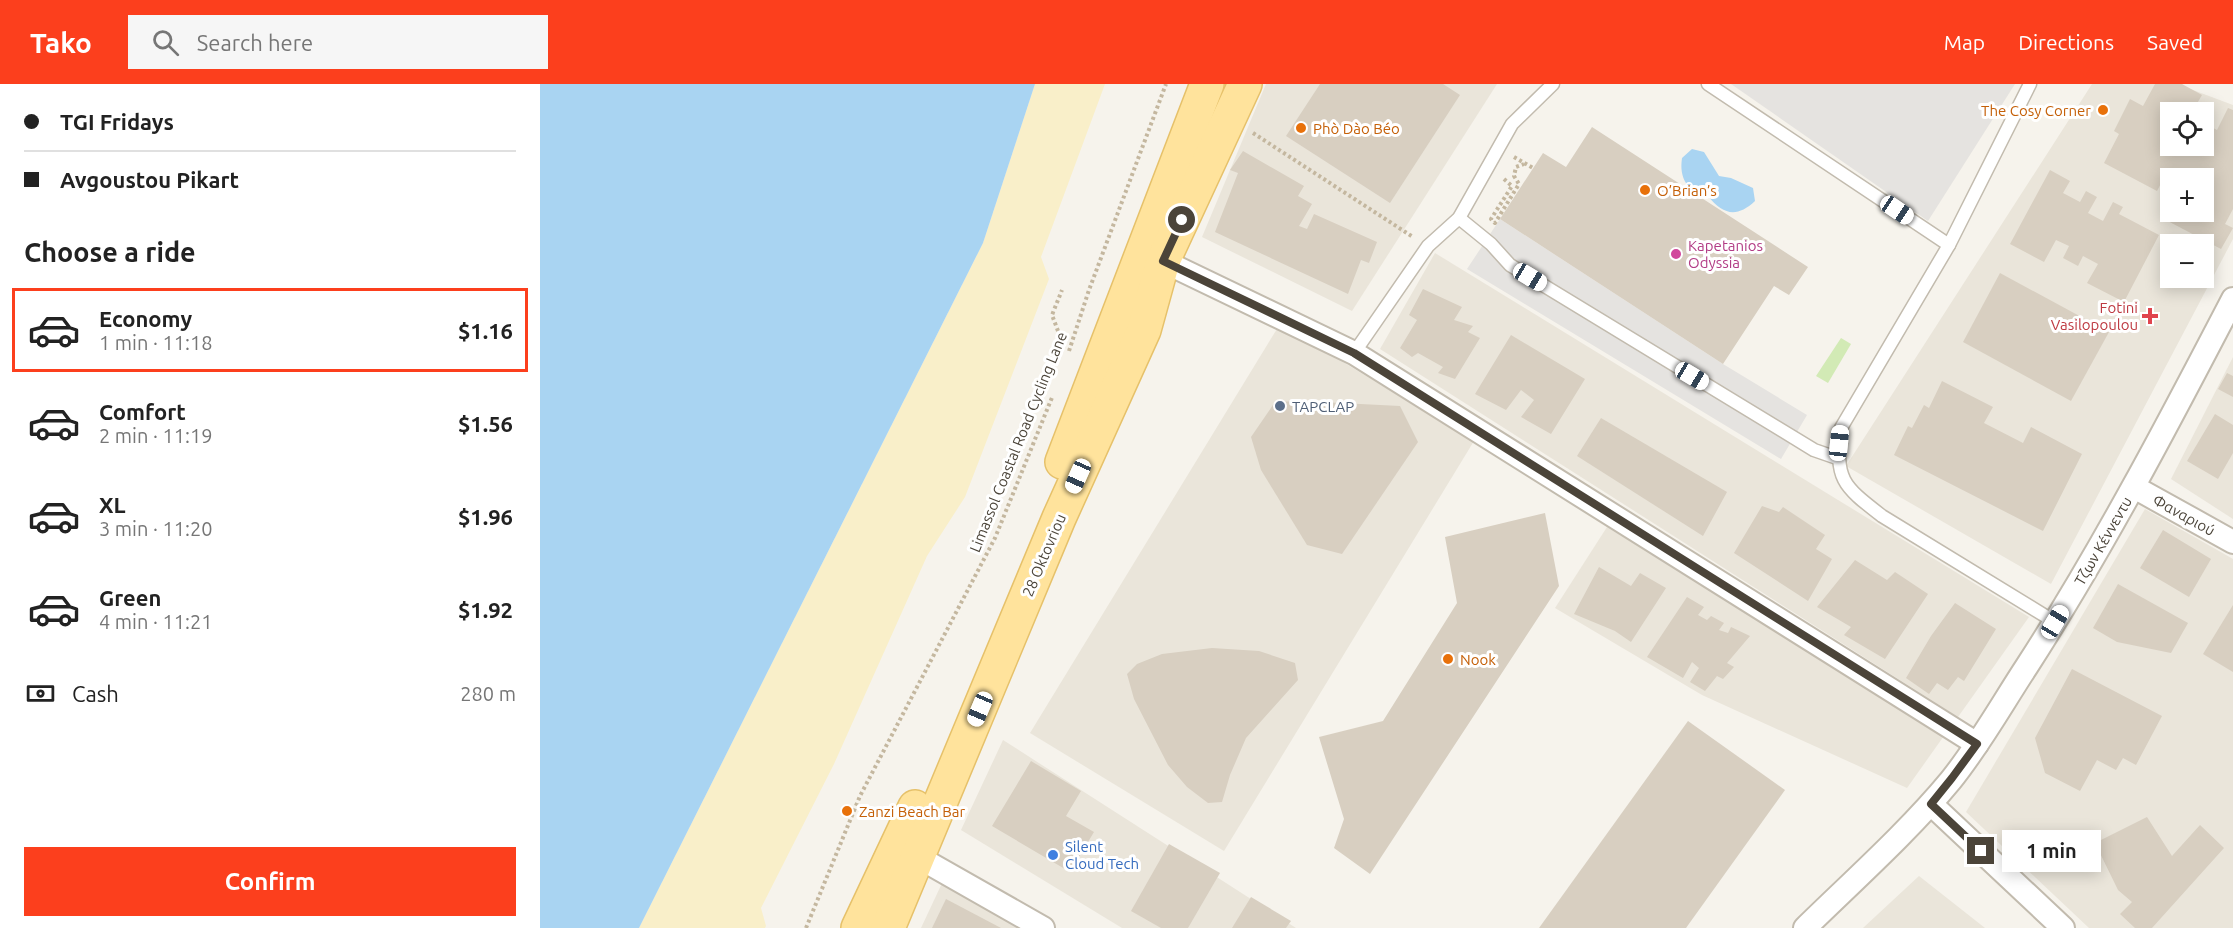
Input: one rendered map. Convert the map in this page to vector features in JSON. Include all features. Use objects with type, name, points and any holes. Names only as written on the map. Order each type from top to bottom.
[{"type":"main road","name":"28 Oktovriou","points":[[858,928],[904,834],[1040,517],[1207,84]]},
{"type":"main road","name":"28 Oktovriou","points":[[888,928],[1059,518],[1144,330],[1163,261],[1245,84]]},
{"type":"street","points":[[1163,261],[1354,353],[1977,744]]},
{"type":"street","name":"Τζων Κέννεντυ","points":[[1805,928],[1931,804],[1977,744],[2055,622],[2134,487],[2233,299]]},
{"type":"street","name":"Φαναριού","points":[[2134,487],[2233,543]]},
{"type":"street","points":[[1931,804],[2062,928]]},
{"type":"street","points":[[918,857],[1043,928]]},
{"type":"lane","points":[[1354,353],[1428,246],[1459,218],[1512,124],[1553,84]]},
{"type":"lane","points":[[1708,84],[1949,245]]},
{"type":"lane","points":[[2030,84],[1949,245],[1841,428],[1837,458],[1841,477],[1855,496],[1882,516],[2055,622]]},
{"type":"lane","points":[[1459,218],[1491,244],[1510,265],[1814,450],[1837,458]]},
{"type":"path","name":"Limassol Coastal Road Cycling Lane","points":[[1068,356],[1093,279],[1166,84]]},
{"type":"path","points":[[1252,133],[1428,246]]},
{"type":"path","points":[[1515,157],[1533,168]]},
{"type":"path","points":[[1498,175],[1512,186],[1491,219],[1495,223],[1519,184],[1514,176],[1516,168],[1524,164]]},
{"type":"path","points":[[1058,331],[1052,315],[1062,290]]},
{"type":"path","name":"Limassol Coastal Road Cycling Lane","points":[[806,928],[860,796],[995,538],[1056,386]]},
{"type":"shaded area","points":[[1266,84],[1497,84],[1352,311],[1202,237]]},
{"type":"shaded area","points":[[1731,84],[2015,84],[1928,221]]},
{"type":"shaded area","points":[[2092,84],[2177,84],[2233,105],[2233,239],[2214,275],[2214,234],[2160,234],[2160,288],[2207,288],[2051,584],[1846,466]]},
{"type":"shaded area","points":[[1500,219],[1723,364],[1807,415],[1781,459],[1467,269]]},
{"type":"shaded area","points":[[1435,253],[2029,617],[1958,717],[1380,349]]},
{"type":"shaded area","points":[[1280,324],[1474,441],[1224,851],[1030,733]]},
{"type":"shaded area","points":[[2233,357],[2233,519],[2171,479]]},
{"type":"shaded area","points":[[2145,509],[2233,559],[2233,928],[2089,928],[1966,812]]},
{"type":"shaded area","points":[[1607,527],[1946,733],[1907,788],[1702,695],[1555,608]]},
{"type":"shaded area","points":[[1003,740],[1296,928],[1122,928],[961,830]]},
{"type":"shaded area","points":[[1919,876],[1985,928],[1863,928]]},
{"type":"shaded area","points":[[943,881],[1025,928],[921,928]]},
{"type":"green space","points":[[1841,338],[1851,344],[1828,383],[1816,376]]},
{"type":"sand","points":[[1035,84],[1105,84],[1041,257],[1049,279],[965,497],[927,556],[834,764],[761,908],[766,926],[765,928],[639,928],[983,243]]},
{"type":"water","points":[[540,84],[1035,84],[983,243],[639,928],[540,928]]},
{"type":"water","points":[[1692,149],[1704,152],[1719,176],[1731,178],[1753,188],[1755,201],[1742,210],[1730,212],[1719,207],[1708,196],[1690,187],[1683,178],[1681,165],[1682,158]]},
{"type":"building","points":[[1320,84],[1443,84],[1460,95],[1390,203],[1286,136]]},
{"type":"building","points":[[2155,84],[2182,84],[2202,95],[2198,102],[2160,102],[2160,156],[2214,156],[2214,128],[2217,130],[2228,108],[2233,110],[2233,209],[2225,224],[2233,228],[2221,249],[2214,245],[2214,234],[2192,234],[2170,222],[2214,222],[2214,168],[2160,168],[2160,185],[2157,191],[2104,163],[2119,134],[2114,131],[2130,99],[2143,106]]},
{"type":"building","points":[[1592,127],[1808,267],[1789,295],[1774,286],[1723,364],[1500,219],[1543,153],[1566,167]]},
{"type":"building","points":[[1243,151],[1304,186],[1298,196],[1312,204],[1299,226],[1307,229],[1314,214],[1377,242],[1369,263],[1361,260],[1348,294],[1215,232],[1238,173],[1230,170]]},
{"type":"building","points":[[2050,170],[2070,181],[2063,193],[2080,202],[2086,191],[2097,197],[2088,213],[2103,221],[2113,202],[2123,207],[2119,214],[2159,235],[2124,302],[2087,283],[2098,264],[2083,256],[2078,266],[2063,258],[2069,246],[2056,240],[2044,262],[2010,244]]},
{"type":"building","points":[[2000,273],[2109,332],[2071,401],[1963,342]]},
{"type":"building","points":[[1423,289],[1462,307],[1454,320],[1473,326],[1468,332],[1480,338],[1455,379],[1438,373],[1443,367],[1418,353],[1412,357],[1400,348],[1417,320],[1409,315]]},
{"type":"building","points":[[1511,335],[1585,379],[1551,434],[1521,417],[1534,400],[1521,390],[1506,410],[1475,394]]},
{"type":"building","points":[[2227,373],[2233,376],[2233,397],[2218,389]]},
{"type":"building","points":[[1942,381],[1993,407],[1984,423],[2023,443],[2031,427],[2082,454],[2043,531],[1894,455],[1908,426],[1912,428],[1924,405],[1929,408]]},
{"type":"building","points":[[1301,401],[1400,406],[1418,442],[1342,554],[1307,545],[1261,470],[1251,437],[1275,402]]},
{"type":"building","points":[[2215,414],[2233,425],[2233,453],[2218,479],[2187,461]]},
{"type":"building","points":[[1601,418],[1727,492],[1703,536],[1577,456]]},
{"type":"building","points":[[1762,506],[1779,512],[1783,507],[1825,535],[1816,549],[1832,559],[1808,601],[1734,553]]},
{"type":"building","points":[[1545,513],[1559,586],[1370,874],[1334,848],[1344,819],[1319,737],[1383,721],[1457,603],[1445,537]]},
{"type":"building","points":[[2163,530],[2211,559],[2189,597],[2140,568]]},
{"type":"building","points":[[1855,560],[1887,580],[1895,572],[1928,594],[1885,659],[1844,635],[1851,627],[1817,607]]},
{"type":"building","points":[[1599,567],[1631,586],[1640,573],[1666,588],[1631,642],[1615,631],[1574,614]]},
{"type":"building","points":[[2118,584],[2188,623],[2171,653],[2117,642],[2093,628]]},
{"type":"building","points":[[1687,597],[1704,607],[1698,615],[1707,620],[1711,616],[1724,623],[1719,630],[1728,633],[1731,627],[1750,636],[1727,663],[1734,667],[1723,679],[1717,676],[1705,691],[1690,682],[1699,668],[1692,662],[1683,678],[1647,657]]},
{"type":"building","points":[[1955,603],[1996,629],[1964,681],[1958,677],[1948,690],[1937,683],[1929,694],[1906,678],[1931,636]]},
{"type":"building","points":[[2233,605],[2233,672],[2203,654]]},
{"type":"building","points":[[1212,648],[1259,651],[1295,663],[1298,680],[1246,738],[1230,775],[1222,802],[1208,803],[1187,787],[1168,765],[1134,699],[1127,674],[1137,664],[1162,654]]},
{"type":"building","points":[[2072,669],[2162,716],[2136,765],[2123,758],[2116,770],[2097,760],[2080,791],[2045,773],[2035,738]]},
{"type":"building","points":[[1688,721],[1785,790],[1686,928],[1539,928]]},
{"type":"building","points":[[1031,761],[1081,791],[1066,816],[1094,832],[1070,872],[992,826]]},
{"type":"building","points":[[2147,817],[2172,856],[2200,825],[2224,848],[2152,928],[2135,928],[2120,914],[2132,902],[2118,890],[2095,843]]},
{"type":"building","points":[[1169,844],[1220,873],[1188,928],[1161,928],[1131,911]]},
{"type":"building","points":[[1251,897],[1291,921],[1286,928],[1232,928]]},
{"type":"building","points":[[946,899],[1001,928],[932,928]]},
{"type":"place","name":"The Cosy Corner","points":[[2103,110]]},
{"type":"place","name":"Phò Dào Béo","points":[[1301,128]]},
{"type":"place","name":"O’Brian’s","points":[[1645,190]]},
{"type":"place","name":"Kapetanios Odyssia","points":[[1676,254]]},
{"type":"place","name":"Fotini Vasilopoulou","points":[[2150,316]]},
{"type":"place","name":"TAPCLAP","points":[[1280,406]]},
{"type":"place","name":"Nook","points":[[1448,659]]},
{"type":"place","name":"Zanzi Beach Bar","points":[[847,811]]},
{"type":"place","name":"Silent Cloud Tech","points":[[1053,855]]},
{"type":"route","points":[[1182,220],[1163,261],[1354,353],[1977,744],[1931,804],[1981,851]]}]
